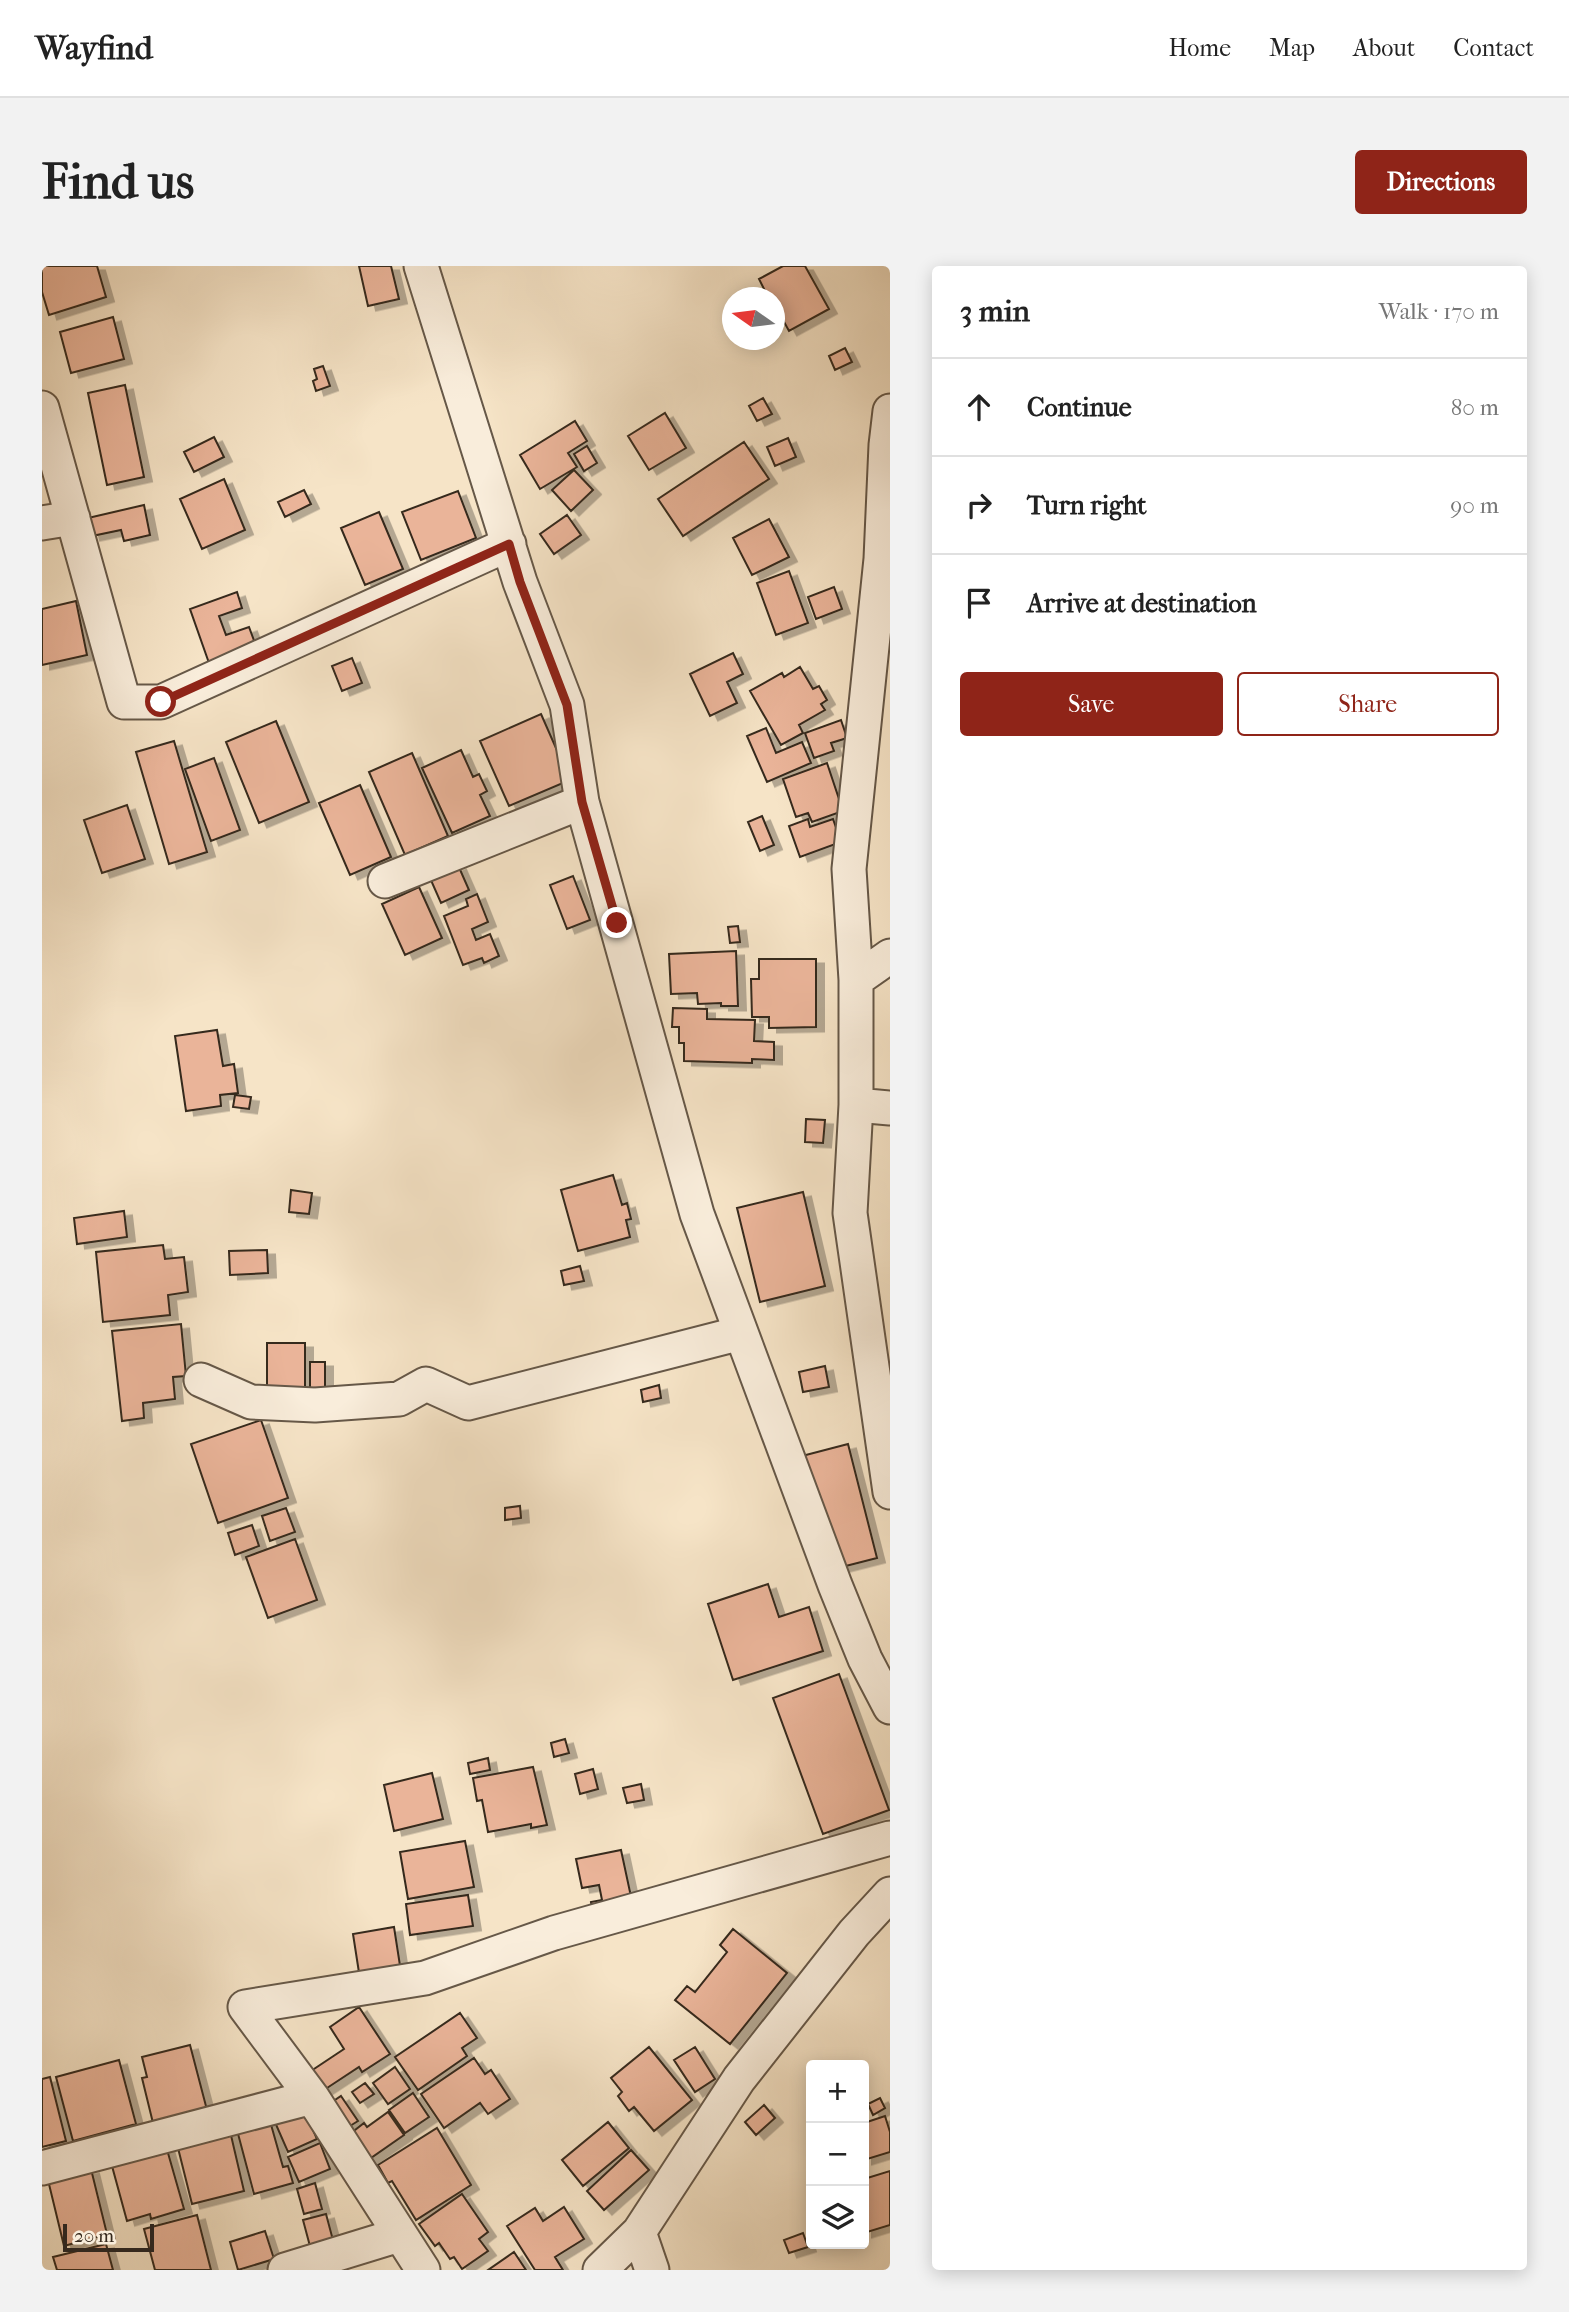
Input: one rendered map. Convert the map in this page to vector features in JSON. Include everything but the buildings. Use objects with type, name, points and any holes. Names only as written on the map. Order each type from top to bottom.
[{"type":"street","points":[[421,266],[520,582],[567,705],[582,802],[697,1214],[840,1597],[865,1659],[890,1707]]},
{"type":"street","points":[[42,408],[57,520],[124,702],[161,702],[509,544]]},
{"type":"street","points":[[890,411],[881,559],[849,869],[856,980],[856,1105],[850,1213],[890,1492]]},
{"type":"street","points":[[385,881],[582,802]]},
{"type":"street","points":[[856,980],[890,956]]},
{"type":"street","points":[[856,1105],[890,1108]]},
{"type":"street","points":[[201,1380],[250,1402],[315,1405],[399,1399],[426,1384],[468,1403],[741,1333]]},
{"type":"street","points":[[423,2270],[312,2096],[245,2007],[425,1978],[554,1933],[890,1838]]},
{"type":"street","points":[[600,2270],[639,2232],[739,2079],[854,1933],[890,1894]]},
{"type":"street","points":[[42,2168],[312,2096]]},
{"type":"street","points":[[639,2232],[652,2270]]},
{"type":"street","points":[[285,2270],[399,2235]]},
{"type":"route","points":[[161,702],[509,544],[520,582],[567,705],[582,802],[617,923]]}]
